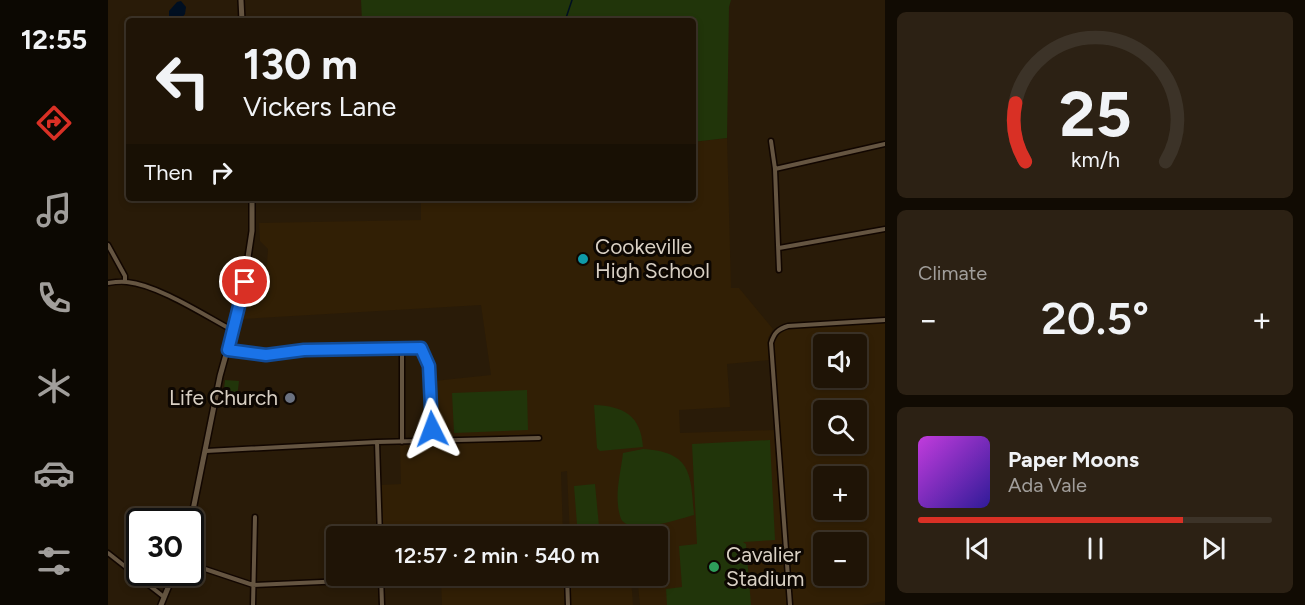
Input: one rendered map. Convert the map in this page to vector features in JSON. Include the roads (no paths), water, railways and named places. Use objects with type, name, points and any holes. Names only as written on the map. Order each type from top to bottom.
[{"type":"main road","points":[[241,0],[242,18]]},
{"type":"main road","points":[[194,508],[220,376],[242,297],[252,231],[252,201]]},
{"type":"main road","points":[[161,605],[169,586]]},
{"type":"street","points":[[771,141],[775,169],[779,270]]},
{"type":"street","points":[[775,169],[885,144]]},
{"type":"street","points":[[779,248],[885,229]]},
{"type":"street","points":[[108,245],[125,276],[125,281]]},
{"type":"street","points":[[108,283],[125,281],[159,292],[232,330]]},
{"type":"street","points":[[790,605],[771,343],[776,331],[788,326],[885,320]]},
{"type":"street","points":[[228,350],[266,355],[304,350],[421,348],[429,366],[432,429],[430,441]]},
{"type":"street","points":[[402,349],[402,442]]},
{"type":"street","points":[[206,452],[377,442],[539,438]]},
{"type":"street","points":[[377,442],[380,526]]},
{"type":"street","points":[[253,605],[255,517]]},
{"type":"street","points":[[108,553],[164,597]]},
{"type":"street","points":[[204,569],[253,585],[326,581]]},
{"type":"street","points":[[381,586],[382,605]]},
{"type":"street","points":[[567,586],[568,605]]},
{"type":"water","points":[[181,1],[186,7],[185,14],[182,18],[171,18],[169,11]]},
{"type":"waterway","points":[[566,18],[572,0]]},
{"type":"place","name":"Cookeville High School","points":[[583,259]]},
{"type":"place","name":"Life Church","points":[[290,398]]},
{"type":"place","name":"Cavalier Stadium","points":[[714,567]]}]
